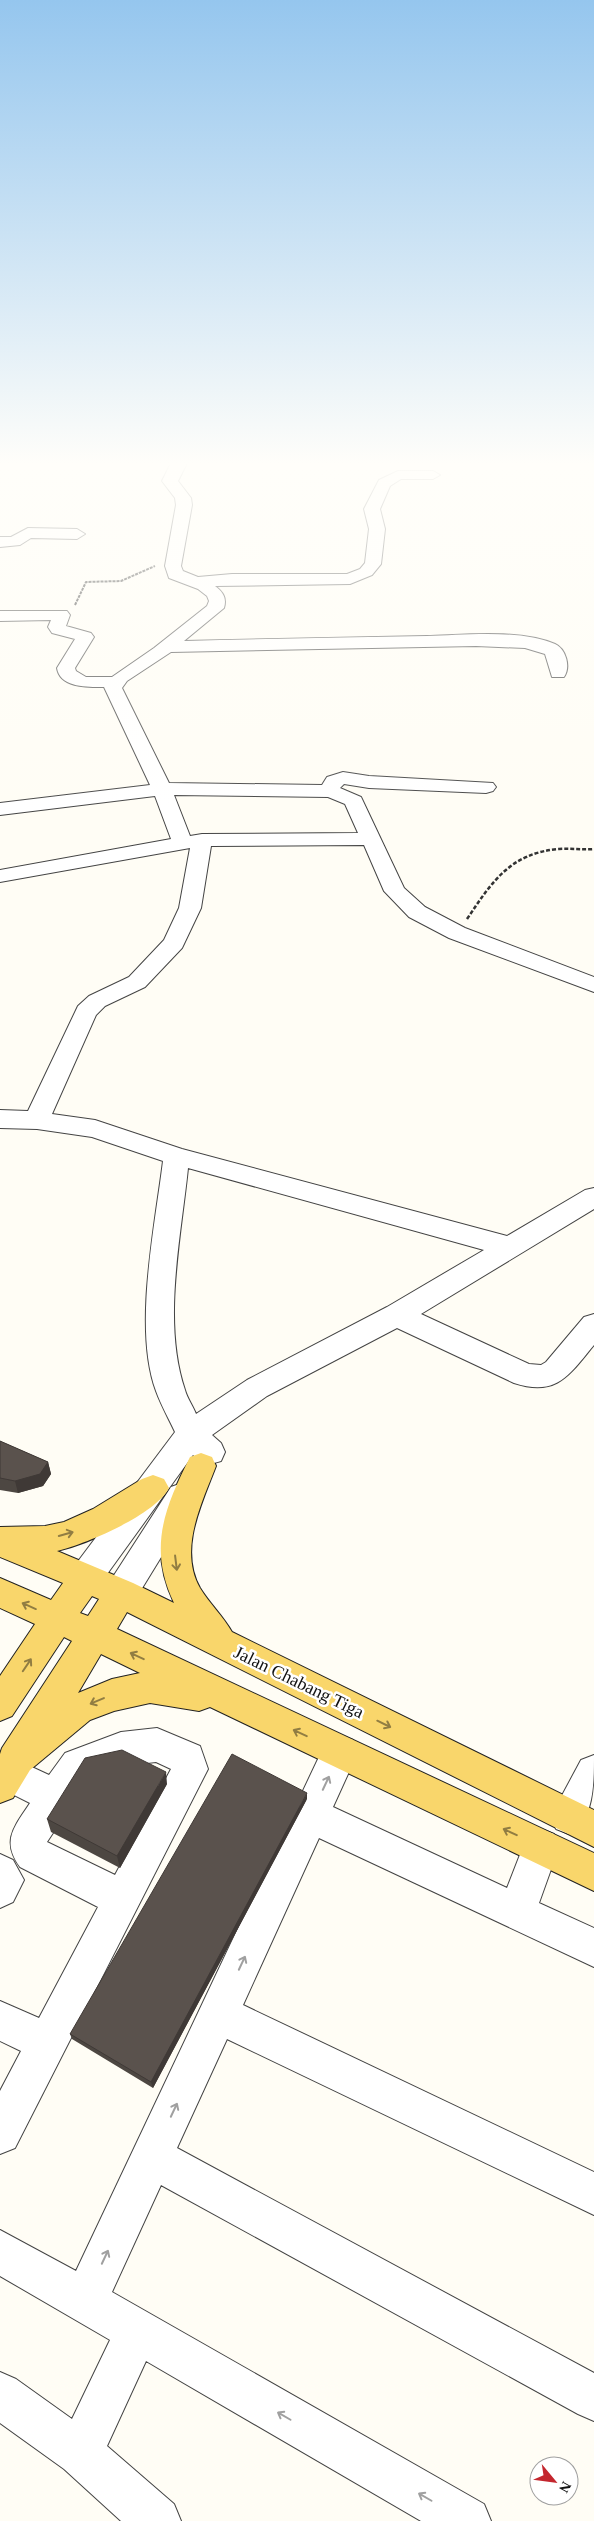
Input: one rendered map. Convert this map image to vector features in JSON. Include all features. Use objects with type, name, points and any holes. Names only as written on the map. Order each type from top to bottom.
[{"type":"main road","points":[[201,1451],[174,1540],[175,1568],[184,1590],[221,1643]]},
{"type":"main road","points":[[0,1541],[49,1539],[82,1530],[114,1514],[153,1488]]},
{"type":"main road","name":"Jalan Chabang Tiga","points":[[0,1541],[121,1593],[584,1824]]},
{"type":"main road","points":[[0,1705],[85,1578]]},
{"type":"main road","points":[[8,1773],[121,1593]]},
{"type":"main road","points":[[0,1594],[95,1636],[569,1859]]},
{"type":"main road","points":[[8,1773],[78,1710],[112,1695],[150,1687],[230,1700]]},
{"type":"street","points":[[0,616],[61,615],[58,629],[85,637],[66,668],[67,674],[83,682],[115,682],[167,647],[215,608],[218,603],[212,592],[200,582],[190,579]]},
{"type":"street","points":[[200,582],[232,579],[351,579]]},
{"type":"street","points":[[167,647],[448,640],[520,644],[549,648],[557,656],[558,674]]},
{"type":"street","points":[[37,1120],[86,1011],[97,1001],[137,982],[174,943],[190,908],[192,841],[162,789],[114,688],[115,682]]},
{"type":"street","points":[[328,791],[334,781],[343,778],[369,782],[486,786]]},
{"type":"street","points":[[0,809],[162,789],[328,791],[342,794],[354,801],[395,891],[404,902],[434,923],[594,985]]},
{"type":"street","points":[[0,876],[192,841],[320,838],[372,839]]},
{"type":"street","points":[[0,1119],[37,1120],[104,1131],[176,1156],[509,1247]]},
{"type":"street","points":[[176,1156],[160,1305],[161,1343],[170,1390],[201,1451]]},
{"type":"street","points":[[85,1578],[153,1488],[201,1451],[257,1388],[397,1315],[594,1197]]},
{"type":"street","points":[[397,1315],[524,1375],[537,1377],[549,1376],[556,1370],[594,1325]]},
{"type":"street","points":[[121,1593],[201,1451]]},
{"type":"street","points":[[0,2133],[48,2042],[122,1900],[190,1769],[187,1758],[157,1746],[121,1749],[78,1765],[29,1838],[28,1847],[33,1854],[122,1900]]},
{"type":"street","points":[[85,2302],[340,1752]]},
{"type":"street","points":[[584,1824],[594,1772]]},
{"type":"street","points":[[8,1773],[55,1797]]},
{"type":"street","points":[[311,1815],[594,1948]]},
{"type":"street","points":[[517,1912],[569,1859]]},
{"type":"street","points":[[0,1873],[5,1880],[0,1889]]},
{"type":"street","points":[[219,2014],[594,2194]]},
{"type":"street","points":[[0,2021],[48,2042]]},
{"type":"street","points":[[152,2157],[594,2398]]},
{"type":"street","points":[[0,2252],[467,2521]]},
{"type":"street","points":[[80,2453],[137,2332]]},
{"type":"street","points":[[0,2395],[80,2453],[157,2521]]},
{"type":"path","points":[[61,615],[75,606],[86,582],[121,581],[130,579]]},
{"type":"path","points":[[457,933],[499,874],[511,863],[540,851],[594,849]]},
{"type":"building","points":[[0,1441],[48,1462],[40,1474],[15,1481],[0,1478]]},
{"type":"building","points":[[122,1750],[166,1772],[117,1856],[47,1819],[85,1758]]},
{"type":"building","points":[[232,1754],[307,1793],[151,2082],[70,2034]]}]
